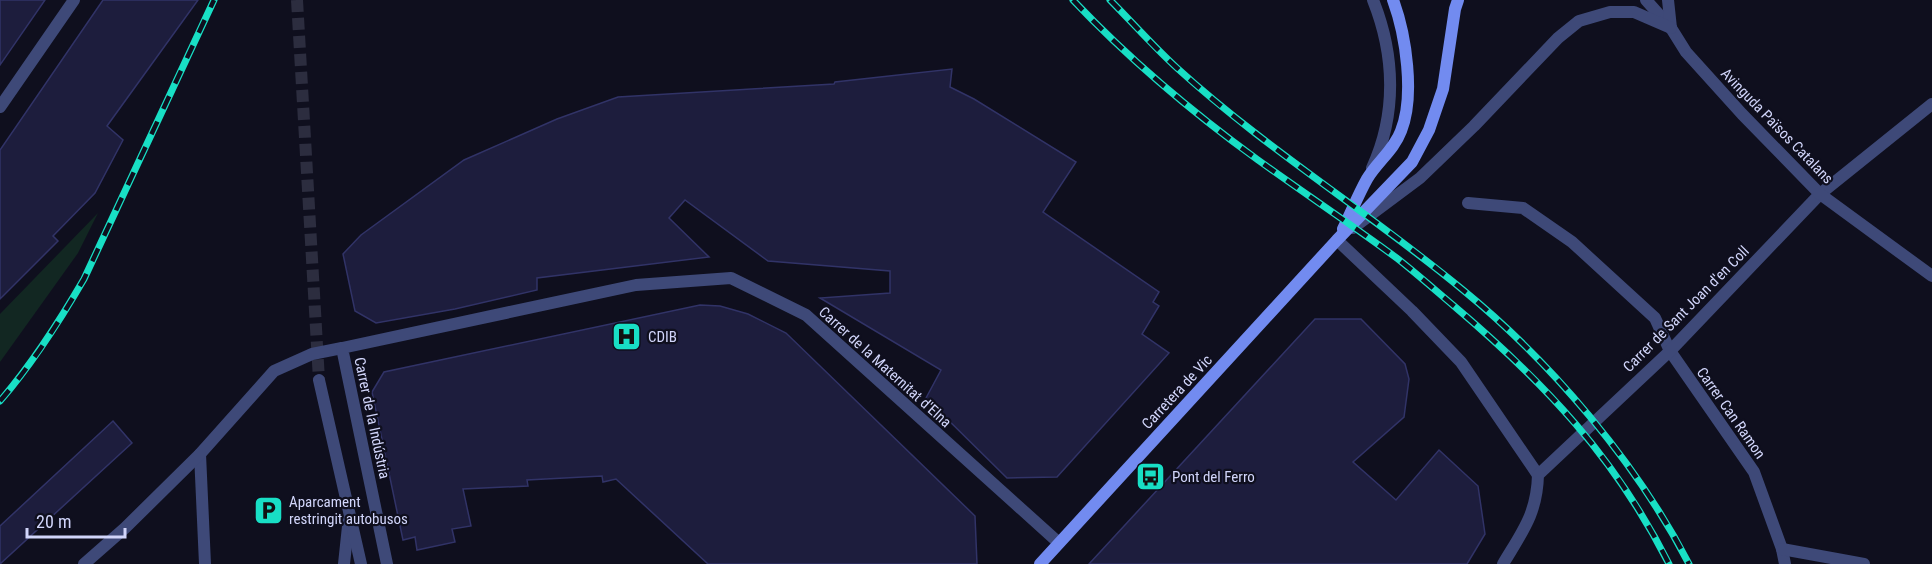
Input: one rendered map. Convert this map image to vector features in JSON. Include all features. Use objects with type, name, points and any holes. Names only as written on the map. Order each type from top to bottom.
[{"type":"main road","points":[[1337,240],[1368,178],[1392,148],[1401,131],[1406,111],[1405,54],[1393,0]]},
{"type":"main road","points":[[1337,240],[1412,162],[1429,130],[1443,89],[1458,0]]},
{"type":"main road","name":"Carretera de Vic","points":[[1040,564],[1337,240]]},
{"type":"street","points":[[0,107],[74,0]]},
{"type":"street","points":[[1368,178],[1389,118],[1390,91],[1387,42],[1373,0]]},
{"type":"street","name":"Avinguda Països Catalans","points":[[1646,0],[1671,28],[1686,52],[1702,70],[1820,194],[1932,276]]},
{"type":"street","points":[[1503,564],[1528,522],[1538,497],[1538,476],[1461,362],[1412,311],[1337,240],[1420,178],[1474,126],[1558,38],[1579,21],[1610,12],[1634,12],[1671,28],[1668,0]]},
{"type":"street","name":"Carrer de Sant Joan d'en Coll","points":[[1538,476],[1670,351],[1820,194],[1932,104]]},
{"type":"street","name":"Carrer Can Ramon","points":[[1468,203],[1523,208],[1572,242],[1655,318],[1670,351],[1754,472],[1782,549],[1785,564]]},
{"type":"street","name":"Carrer de la Maternitat d'Elna","points":[[84,564],[125,528],[200,454],[273,371],[312,354],[636,285],[731,278],[806,315],[1059,543]]},
{"type":"street","name":"Carrer de la Indústria","points":[[342,348],[387,564]]},
{"type":"street","points":[[319,380],[362,564]]},
{"type":"street","points":[[200,454],[205,564]]},
{"type":"street","points":[[344,564],[349,515]]},
{"type":"street","points":[[1782,549],[1864,564]]},
{"type":"green space","points":[[98,213],[78,253],[0,362],[0,314]]},
{"type":"building","points":[[0,0],[45,0],[0,65]]},
{"type":"building","points":[[103,0],[198,0],[107,126],[123,140],[95,193],[53,236],[58,241],[0,299],[0,150]]},
{"type":"building","points":[[952,69],[950,87],[974,99],[1076,162],[1043,212],[1159,292],[1153,302],[1159,306],[1142,334],[1169,353],[1057,477],[1007,478],[926,398],[941,370],[820,298],[890,293],[890,271],[768,261],[685,200],[669,218],[709,257],[537,278],[537,290],[455,309],[376,323],[355,311],[343,254],[361,235],[464,160],[557,119],[618,97],[834,84],[835,82]]},
{"type":"building","points":[[700,305],[720,306],[748,314],[786,333],[975,516],[977,564],[708,564],[616,479],[603,482],[602,476],[527,480],[528,486],[463,489],[471,526],[452,529],[455,542],[417,550],[415,537],[403,540],[372,392],[384,372]]},
{"type":"building","points":[[1315,319],[1361,319],[1405,364],[1409,379],[1404,417],[1353,462],[1396,500],[1439,450],[1478,486],[1485,534],[1467,564],[1089,564]]},
{"type":"building","points":[[113,421],[132,443],[0,564],[0,526]]},
{"type":"tunnel","points":[[297,0],[319,380]]},
{"type":"railway","points":[[0,401],[45,342],[84,279],[214,0]]},
{"type":"railway","points":[[1073,0],[1116,43],[1185,104],[1258,160],[1398,259],[1518,364],[1548,393],[1601,456],[1648,525],[1669,564]]},
{"type":"railway","points":[[1110,0],[1168,60],[1211,98],[1282,154],[1428,262],[1496,318],[1528,349],[1590,416],[1618,452],[1668,526],[1689,564]]},
{"type":"place","name":"CDIB","points":[[627,337]]},
{"type":"place","name":"Pont del Ferro","points":[[1151,477]]},
{"type":"place","name":"Aparcament restringit autobusos","points":[[268,511]]}]
